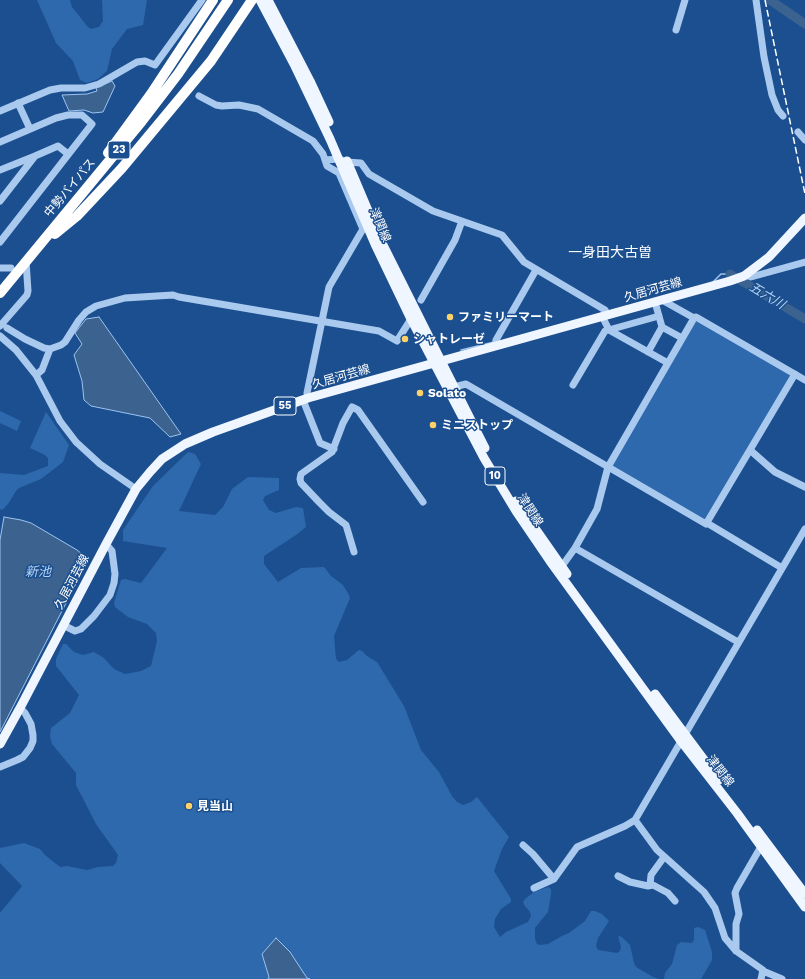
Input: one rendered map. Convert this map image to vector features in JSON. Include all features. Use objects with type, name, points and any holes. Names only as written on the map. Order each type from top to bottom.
[{"type":"highway","points":[[39,246],[135,117],[213,0]]},
{"type":"highway","name":"中勢バイパス","points":[[0,293],[142,121],[178,74],[228,0]]},
{"type":"highway","points":[[39,246],[77,216],[122,168],[211,61],[252,0]]},
{"type":"main road","name":"津関線","points":[[260,0],[343,160],[437,362],[484,458],[516,511],[550,561],[683,737]]},
{"type":"main road","name":"津関線","points":[[268,0],[310,81],[343,160],[375,244],[411,319],[454,387],[493,461],[520,507],[737,813],[805,894]]},
{"type":"main road","name":"久居河芸線","points":[[0,744],[136,489],[162,459],[185,444],[213,432],[305,399],[437,362],[495,343],[606,313],[659,301],[744,276],[769,257],[805,218]]},
{"type":"main road","name":"津関線","points":[[763,844],[805,907]]},
{"type":"street","points":[[0,111],[54,89],[85,88],[99,84],[137,62],[145,61],[156,65],[202,0]]},
{"type":"street","points":[[676,30],[685,0]]},
{"type":"street","points":[[756,0],[764,57],[772,95],[778,110],[783,116]]},
{"type":"street","points":[[199,96],[216,105],[239,105],[258,109],[313,141],[323,154],[327,166],[339,173],[363,229],[329,287],[305,399],[320,443],[334,449]]},
{"type":"street","points":[[18,103],[30,129]]},
{"type":"street","points":[[0,142],[56,118],[68,115],[82,115],[92,124],[0,242]]},
{"type":"street","points":[[798,132],[805,140]]},
{"type":"street","points":[[0,170],[58,146],[68,154]]},
{"type":"street","points":[[0,201],[35,156]]},
{"type":"street","points":[[325,160],[343,160],[360,163],[369,174],[433,211],[502,235],[524,262],[606,313],[609,330]]},
{"type":"street","points":[[421,300],[455,240],[462,221]]},
{"type":"street","points":[[26,261],[27,295],[4,327],[44,348],[50,349],[61,345],[83,316],[96,306],[125,298],[173,295],[379,331],[397,341],[411,319]]},
{"type":"street","points":[[744,276],[751,277],[805,262]]},
{"type":"street","points":[[761,264],[766,273]]},
{"type":"street","points":[[0,268],[11,268]]},
{"type":"street","points":[[495,343],[536,270]]},
{"type":"street","points":[[648,352],[662,327],[659,316],[659,301],[694,318],[696,317],[805,380]]},
{"type":"street","points":[[572,385],[605,330],[659,316]]},
{"type":"street","points":[[562,566],[575,548],[597,509],[608,467],[694,318]]},
{"type":"street","points":[[662,327],[682,338]]},
{"type":"street","points":[[609,330],[668,363]]},
{"type":"street","points":[[7,342],[15,333]]},
{"type":"street","points":[[0,336],[22,357],[36,374],[58,416],[73,439],[92,457],[136,489]]},
{"type":"street","points":[[36,374],[42,370],[50,349]]},
{"type":"street","points":[[707,523],[795,374]]},
{"type":"street","points":[[454,387],[466,384],[782,568]]},
{"type":"street","points":[[354,552],[346,525],[324,507],[301,483],[300,478],[301,474],[332,452],[343,423],[353,406],[358,410],[423,502]]},
{"type":"street","points":[[750,450],[776,472],[805,487]]},
{"type":"street","points":[[534,888],[554,879],[577,847],[625,826],[635,820],[782,568],[802,540],[805,529]]},
{"type":"street","points":[[63,625],[75,631],[81,629],[94,616],[110,595],[115,574],[112,551],[106,544]]},
{"type":"street","points":[[575,548],[738,642]]},
{"type":"street","points":[[0,767],[23,757],[30,748],[33,735],[31,724],[26,713],[20,708]]},
{"type":"street","points":[[635,820],[657,850],[704,892],[715,908],[725,938],[736,950],[762,975],[782,979]]},
{"type":"street","points":[[736,950],[736,924],[739,914],[735,893],[736,888],[763,844]]},
{"type":"street","points":[[523,845],[533,854],[554,879]]},
{"type":"street","points":[[650,885],[651,874],[664,857]]},
{"type":"street","points":[[618,876],[630,882],[648,886],[650,885],[668,893],[675,901]]},
{"type":"shaded area","points":[[37,0],[70,0],[72,7],[91,29],[99,27],[103,21],[102,0],[147,0],[143,25],[127,29],[112,49],[107,71],[98,79],[87,83],[80,80],[73,61],[56,43]]},
{"type":"shaded area","points":[[698,321],[789,373],[790,377],[707,518],[704,520],[612,465],[695,322]]},
{"type":"shaded area","points":[[0,411],[21,421],[17,431],[0,423]]},
{"type":"shaded area","points":[[46,412],[69,445],[63,462],[41,479],[19,488],[2,510],[0,509],[0,473],[24,475],[48,466],[48,458],[45,455],[30,448]]},
{"type":"shaded area","points":[[188,452],[195,454],[201,464],[179,511],[215,515],[223,507],[232,489],[248,477],[279,478],[279,490],[265,496],[263,500],[269,510],[276,513],[296,507],[303,508],[306,527],[264,556],[264,564],[278,582],[301,568],[324,567],[331,576],[343,585],[350,598],[334,636],[336,659],[339,662],[347,660],[359,650],[377,662],[404,706],[421,750],[439,772],[452,796],[457,802],[463,805],[471,802],[477,797],[509,837],[502,849],[494,871],[511,899],[511,902],[501,909],[495,919],[494,927],[500,937],[506,932],[528,922],[531,916],[530,912],[523,902],[534,892],[548,887],[551,889],[551,894],[548,912],[535,928],[535,939],[537,944],[548,944],[569,933],[585,921],[591,911],[595,911],[602,914],[609,921],[598,938],[596,946],[598,950],[617,953],[620,951],[621,947],[618,936],[622,937],[630,945],[636,967],[659,979],[310,979],[307,978],[290,952],[276,938],[262,954],[269,977],[268,979],[0,979],[0,913],[22,886],[0,863],[0,848],[24,843],[40,849],[60,867],[67,866],[87,870],[98,867],[113,866],[116,863],[118,855],[96,824],[76,785],[76,773],[52,744],[50,736],[51,728],[70,713],[79,695],[56,666],[56,659],[63,644],[66,644],[74,652],[83,655],[94,652],[104,658],[114,669],[125,674],[141,671],[151,666],[157,641],[156,633],[147,624],[128,617],[115,607],[114,603],[121,580],[125,579],[141,583],[167,548],[123,541],[123,530],[153,486]]},
{"type":"shaded area","points":[[698,927],[705,930],[712,952],[712,960],[701,979],[664,979],[665,973],[672,964],[677,945],[681,942],[692,943],[694,940],[694,928]]},
{"type":"water","points":[[112,81],[115,86],[103,112],[93,113],[84,110],[69,111],[62,95],[87,94],[97,91],[96,88]]},
{"type":"water","points":[[99,317],[181,434],[170,437],[150,418],[91,406],[84,400],[82,381],[74,355],[82,344],[75,333],[86,319]]},
{"type":"water","name":"新池","points":[[4,517],[31,523],[77,550],[87,558],[82,566],[78,563],[84,568],[0,732],[0,540]]},
{"type":"water","points":[[276,938],[290,952],[307,978],[310,979],[268,979],[269,977],[262,954]]},
{"type":"waterway","points":[[770,0],[805,24]]},
{"type":"waterway","points":[[713,282],[721,274],[730,274]]},
{"type":"waterway","name":"五六川","points":[[730,274],[805,319]]},
{"type":"waterway","points":[[461,350],[494,342]]},
{"type":"railway","points":[[765,0],[805,194]]},
{"type":"place","name":"ファミリーマート","points":[[450,317]]},
{"type":"place","name":"シャトレーゼ","points":[[405,339]]},
{"type":"place","name":"Solato","points":[[420,393]]},
{"type":"place","name":"ミニストップ","points":[[433,425]]},
{"type":"place","name":"見当山","points":[[189,806]]},
{"type":"district","name":"一身田大古曽","points":[[610,253]]}]
